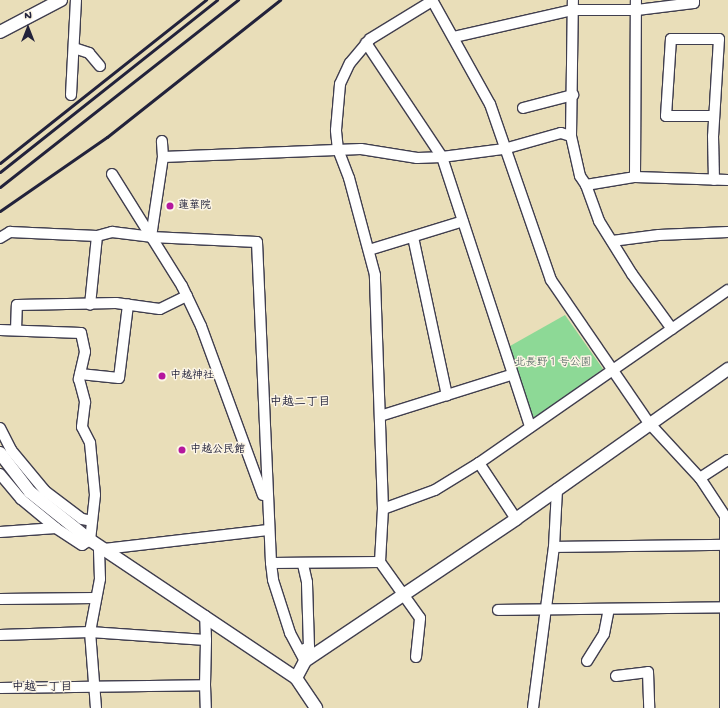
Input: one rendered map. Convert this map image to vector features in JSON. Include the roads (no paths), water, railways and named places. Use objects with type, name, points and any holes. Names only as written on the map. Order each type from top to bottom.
[{"type":"street","points":[[0,32],[61,0]]},
{"type":"street","points":[[71,94],[76,0]]},
{"type":"street","points":[[416,657],[420,618],[380,562],[383,509],[375,275],[369,250],[338,150],[336,130],[340,84],[344,71],[366,43],[432,0],[490,104],[504,149],[551,280],[649,423],[700,478],[727,516],[725,545],[727,607],[725,708]]},
{"type":"street","points":[[454,37],[573,5],[694,3],[694,0]]},
{"type":"street","points":[[573,5],[573,95],[571,136],[580,176],[586,185],[599,221],[672,328]]},
{"type":"street","points":[[635,177],[636,5]]},
{"type":"street","points":[[714,116],[666,116],[671,39],[719,39],[714,116],[714,180]]},
{"type":"street","points":[[366,43],[442,157],[511,375],[530,427]]},
{"type":"street","points":[[74,48],[89,53],[100,66]]},
{"type":"street","points":[[523,108],[573,95]]},
{"type":"street","points":[[162,156],[338,150],[380,151],[417,158],[442,157],[504,149],[561,133],[571,136]]},
{"type":"street","points":[[151,237],[162,156],[162,141]]},
{"type":"street","points":[[112,174],[151,237],[164,254],[187,296],[201,326],[263,495]]},
{"type":"street","points":[[586,185],[635,177],[728,180]]},
{"type":"street","points":[[369,250],[463,222]]},
{"type":"street","points":[[0,238],[10,232],[97,236],[112,232],[151,237],[257,242],[268,530],[271,563],[273,580],[290,633],[302,656]]},
{"type":"street","points":[[612,241],[659,235],[728,232]]},
{"type":"street","points":[[90,305],[97,236]]},
{"type":"street","points":[[413,237],[447,395]]},
{"type":"street","points":[[383,509],[435,490],[479,463],[728,290]]},
{"type":"street","points":[[16,330],[16,305],[128,305],[160,309],[187,296]]},
{"type":"street","points":[[80,374],[119,378],[128,305]]},
{"type":"street","points":[[0,330],[81,333],[84,352],[80,374],[85,402],[82,427],[90,443],[95,495],[92,521],[98,545],[100,579],[95,598],[90,632],[96,687],[96,708]]},
{"type":"street","points":[[302,656],[404,594],[516,519],[649,423],[728,370]]},
{"type":"street","points":[[380,416],[511,375]]},
{"type":"street","points":[[0,428],[11,450],[45,491],[82,519],[92,521]]},
{"type":"street","points":[[0,453],[30,492],[98,545],[296,678],[316,708]]},
{"type":"street","points":[[700,478],[728,460]]},
{"type":"street","points":[[479,463],[516,519]]},
{"type":"street","points":[[0,474],[21,499],[56,528],[82,545],[98,545],[268,530]]},
{"type":"street","points":[[533,708],[554,547],[558,489]]},
{"type":"street","points":[[0,532],[56,528]]},
{"type":"street","points":[[554,547],[725,545]]},
{"type":"street","points":[[271,563],[303,564],[380,562]]},
{"type":"street","points":[[296,678],[302,656],[309,647],[306,582],[303,564]]},
{"type":"street","points":[[0,599],[95,598]]},
{"type":"street","points":[[498,610],[727,607]]},
{"type":"street","points":[[587,661],[604,634],[609,609]]},
{"type":"street","points":[[205,616],[206,708]]},
{"type":"street","points":[[0,635],[90,632],[206,640]]},
{"type":"street","points":[[616,676],[648,672],[649,708]]},
{"type":"street","points":[[0,688],[205,685]]},
{"type":"railway","points":[[0,163],[206,0]]},
{"type":"railway","points":[[0,172],[217,0]]},
{"type":"railway","points":[[0,187],[238,0]]},
{"type":"railway","points":[[0,211],[107,137],[280,0]]},
{"type":"place","name":"蓮華院","points":[[170,206]]},
{"type":"place","name":"中越神社","points":[[162,376]]},
{"type":"place","name":"中越公民館","points":[[182,450]]},
{"type":"district","name":"中越二丁目","points":[[300,404]]},
{"type":"district","name":"中越一丁目","points":[[42,689]]},
{"type":"park label","name":"北長野１号公園","points":[[553,363]]}]
